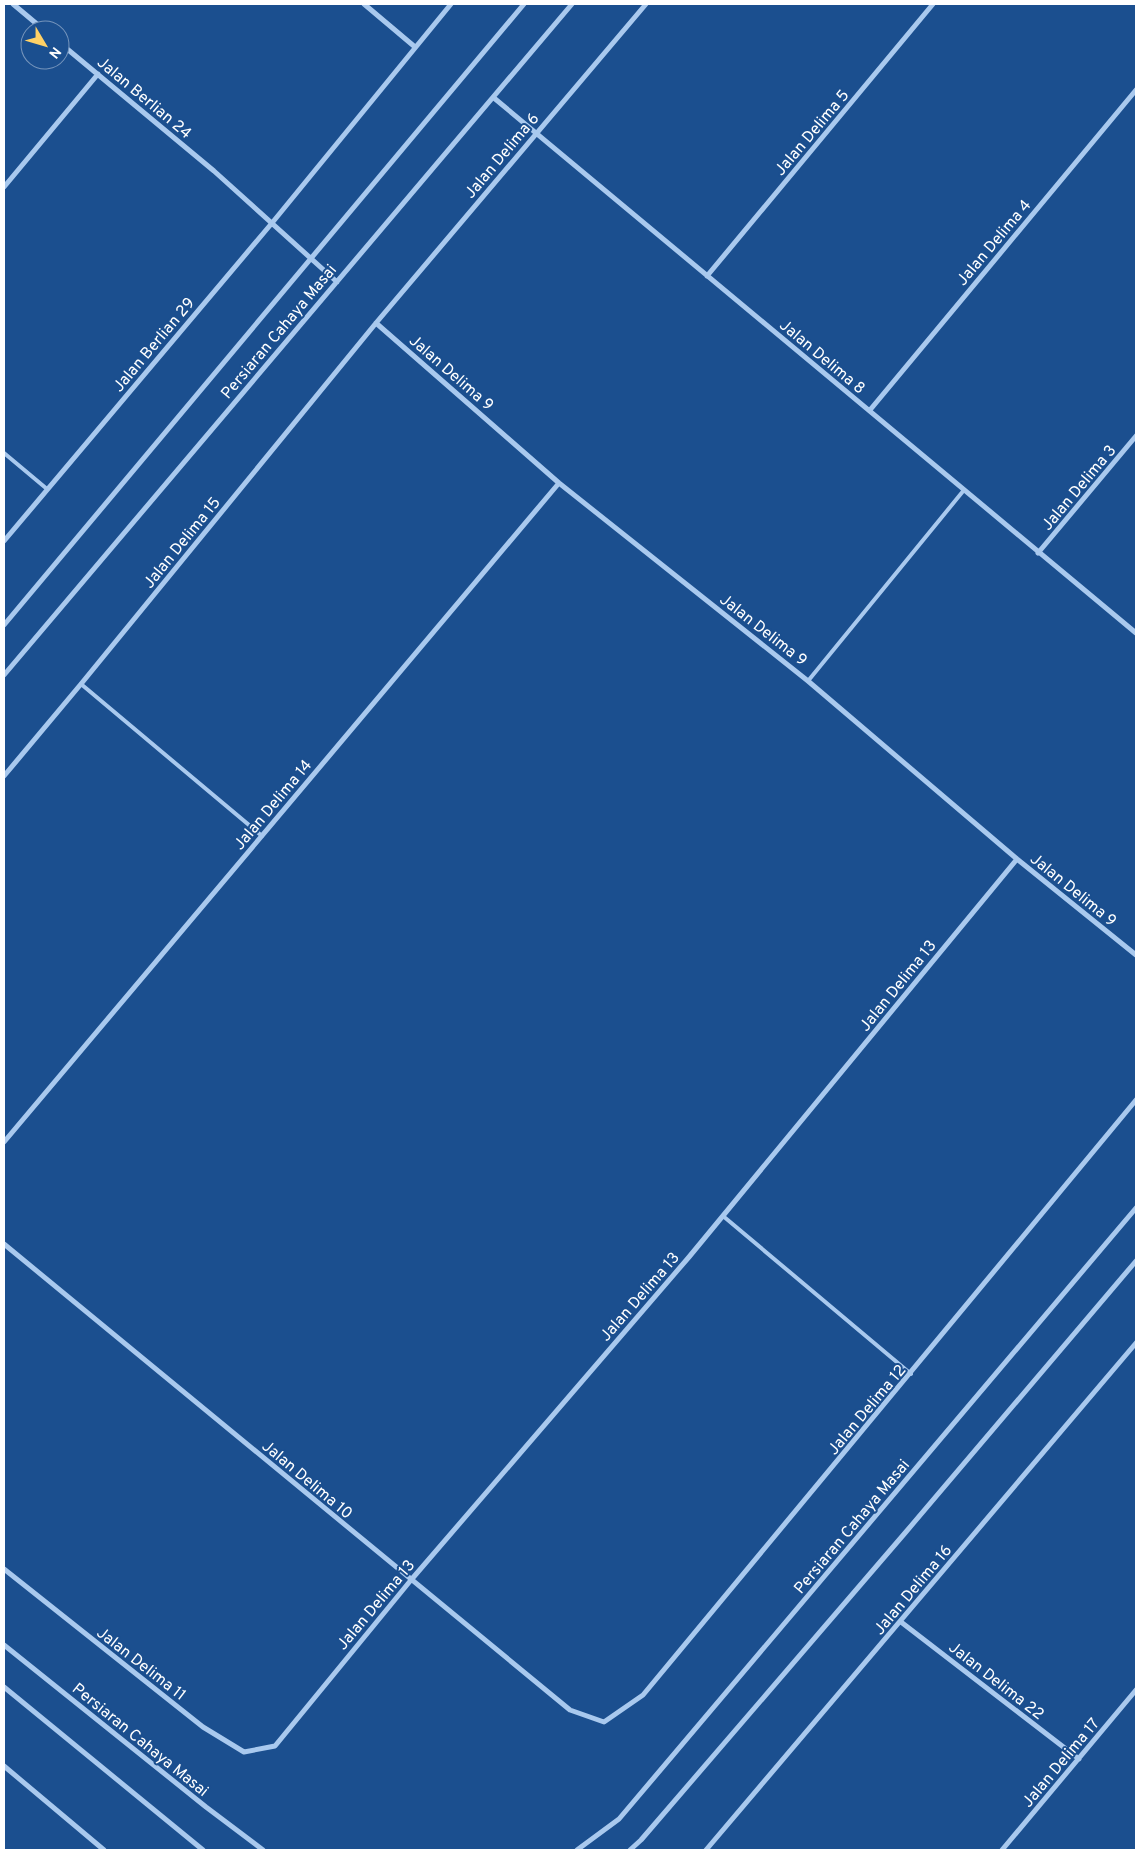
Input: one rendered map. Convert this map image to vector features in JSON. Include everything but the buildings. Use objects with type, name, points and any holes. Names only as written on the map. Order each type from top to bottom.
[{"type":"street","points":[[13,4],[32,20]]},
{"type":"street","points":[[364,4],[415,47]]},
{"type":"street","name":"Jalan Berlian 29","points":[[4,541],[272,223],[451,4]]},
{"type":"street","name":"Persiaran Cahaya Masai","points":[[4,625],[524,4]]},
{"type":"street","name":"Persiaran Cahaya Masai","points":[[4,674],[572,4]]},
{"type":"street","name":"Jalan Delima 6","points":[[376,322],[646,4]]},
{"type":"street","name":"Jalan Delima 5","points":[[707,276],[933,4]]},
{"type":"street","name":"Jalan Berlian 24","points":[[70,51],[214,171],[272,223]]},
{"type":"street","points":[[4,187],[98,74]]},
{"type":"street","name":"Jalan Delima 4","points":[[870,410],[1136,90]]},
{"type":"street","name":"Jalan Delima 8","points":[[494,98],[1136,633]]},
{"type":"street","points":[[272,223],[337,282]]},
{"type":"street","name":"Jalan Delima 9","points":[[376,322],[559,483],[808,680],[1017,859],[1136,955]]},
{"type":"street","name":"Jalan Delima 15","points":[[4,776],[376,322]]},
{"type":"street","name":"Jalan Delima 3","points":[[1038,553],[1136,436]]},
{"type":"street","name":"Jalan Delima 14","points":[[4,1142],[559,483]]},
{"type":"street","name":"Jalan Delima 13","points":[[275,1746],[411,1580],[723,1216],[1017,859]]},
{"type":"street","name":"Jalan Delima 12","points":[[604,1722],[643,1695],[911,1374],[1136,1100]]},
{"type":"street","name":"Persiaran Cahaya Masai","points":[[577,1850],[618,1818],[1136,1208]]},
{"type":"street","name":"Jalan Delima 10","points":[[4,1244],[570,1710],[604,1722]]},
{"type":"street","points":[[630,1850],[642,1840],[1136,1260]]},
{"type":"street","name":"Jalan Delima 16","points":[[706,1850],[1136,1344]]},
{"type":"street","name":"Jalan Delima 11","points":[[4,1569],[203,1727],[244,1752],[275,1746]]},
{"type":"street","name":"Jalan Delima 22","points":[[901,1622],[1079,1759]]},
{"type":"street","name":"Persiaran Cahaya Masai","points":[[4,1645],[206,1807],[263,1850]]},
{"type":"street","points":[[4,1688],[203,1850]]},
{"type":"street","name":"Jalan Delima 17","points":[[1002,1850],[1136,1690]]},
{"type":"street","points":[[4,1766],[102,1849]]},
{"type":"lane","points":[[4,453],[48,489]]},
{"type":"lane","points":[[808,680],[964,490]]},
{"type":"lane","points":[[81,684],[262,836]]},
{"type":"lane","points":[[723,1216],[911,1374]]}]
